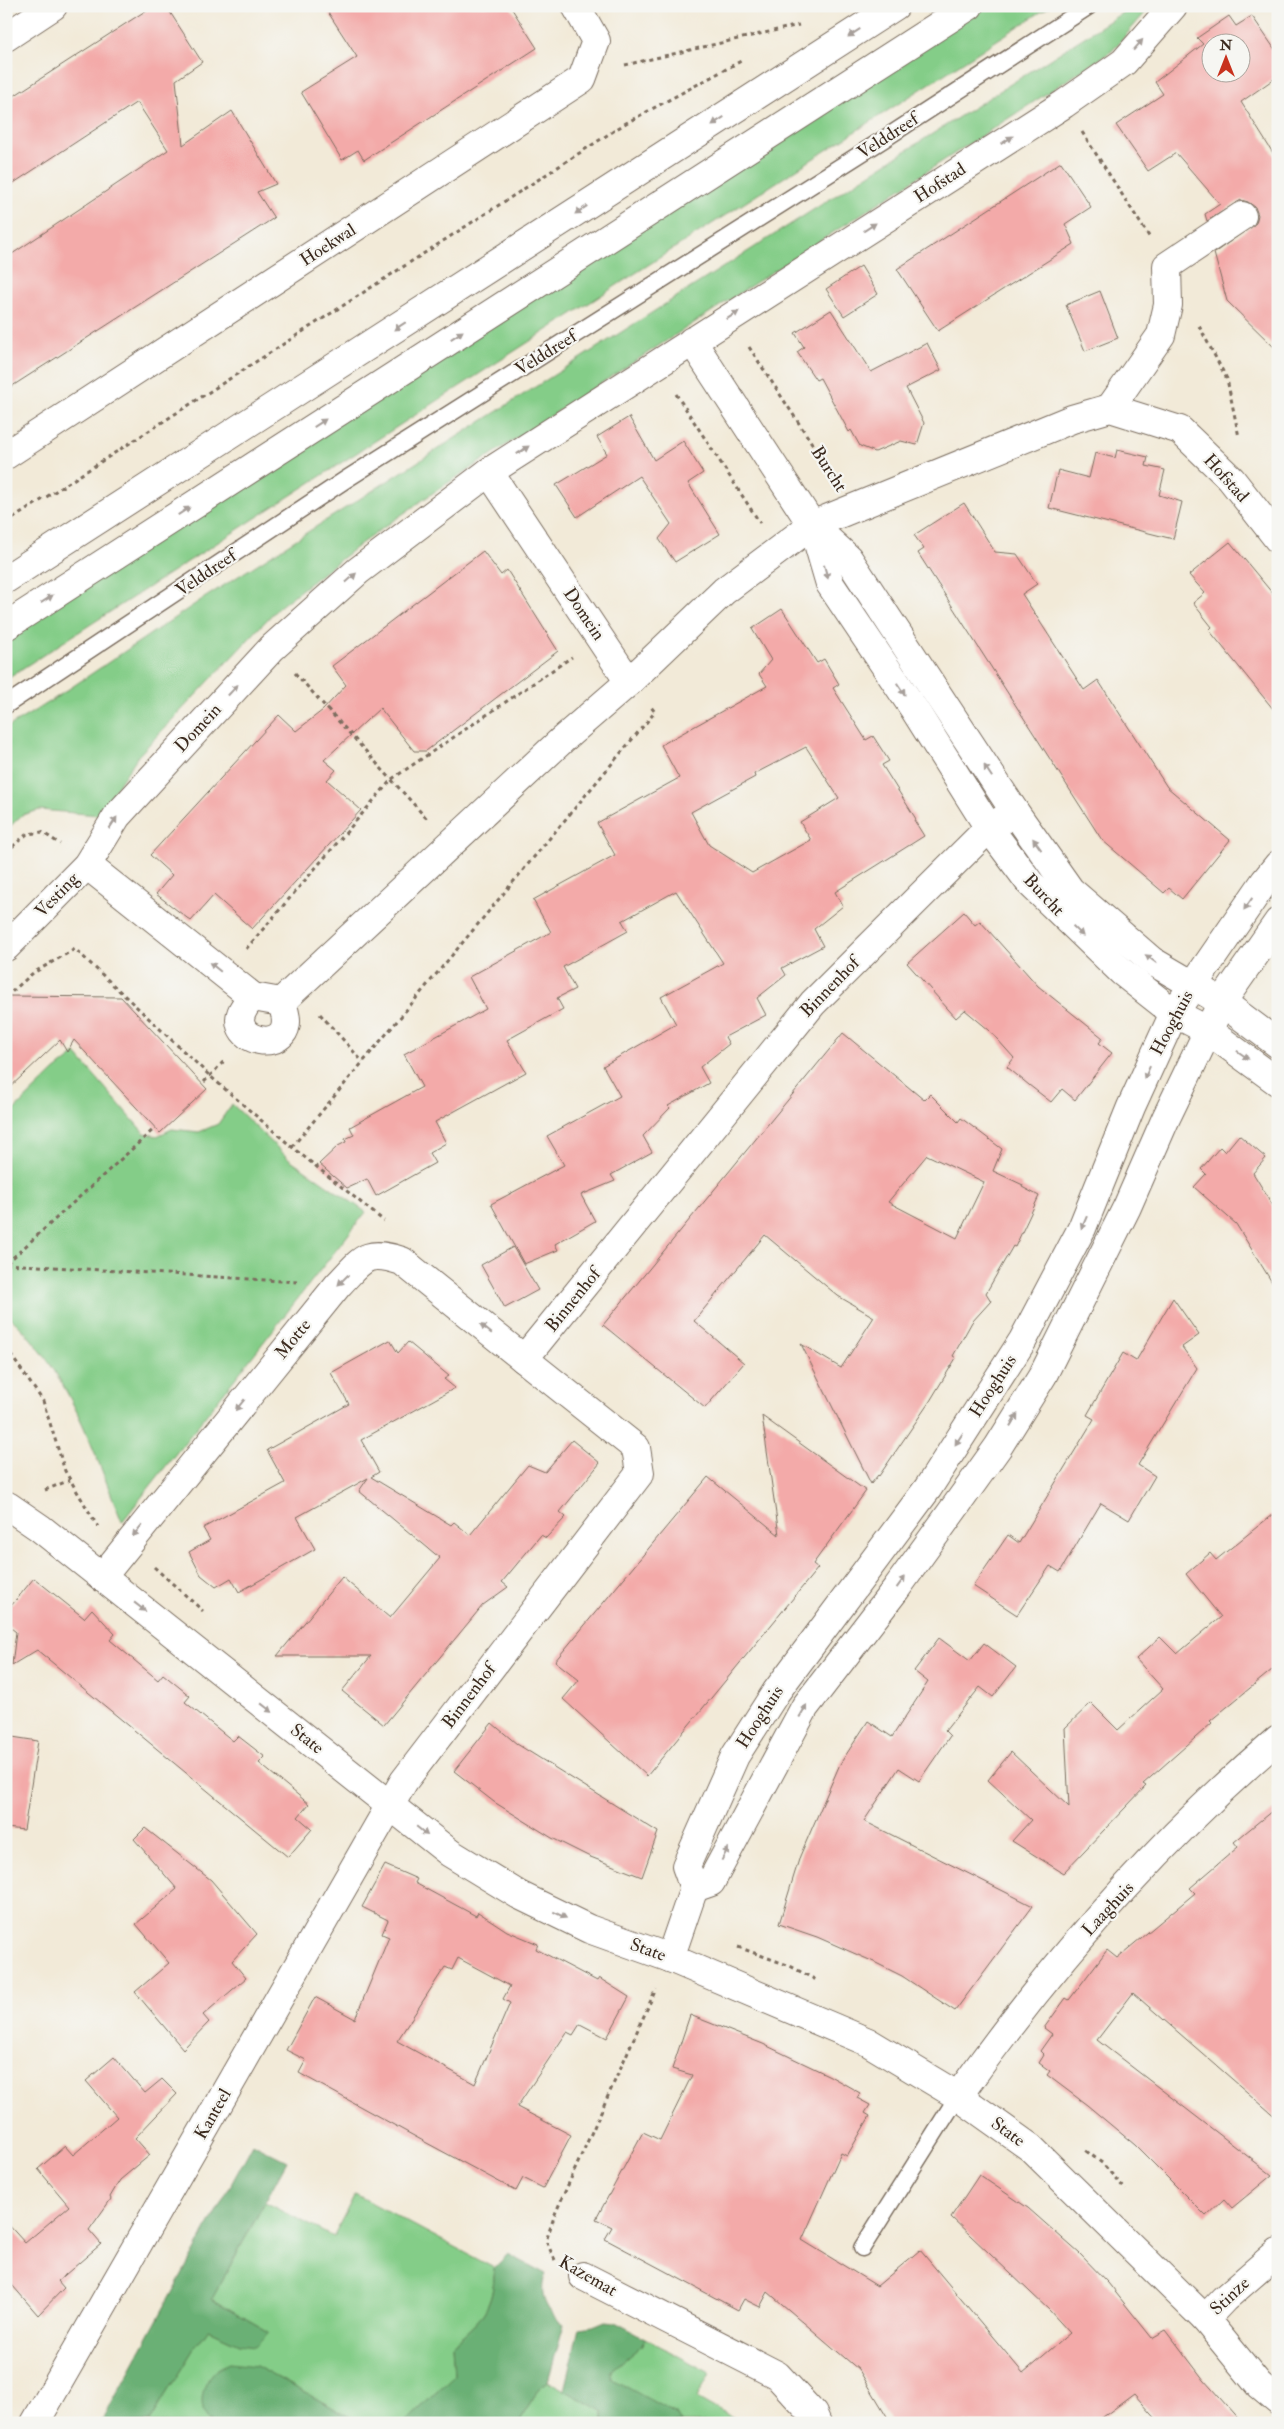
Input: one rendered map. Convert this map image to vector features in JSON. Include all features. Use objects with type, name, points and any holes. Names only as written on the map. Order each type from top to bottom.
[{"type":"street","points":[[6,37],[53,6]]},
{"type":"street","points":[[576,6],[596,40]]},
{"type":"street","points":[[6,580],[895,6]]},
{"type":"street","points":[[6,626],[969,6]]},
{"type":"street","name":"Hofstad","points":[[692,341],[1064,104],[1124,62],[1173,6]]},
{"type":"street","name":"Hoekwal","points":[[6,455],[582,79],[596,40]]},
{"type":"street","points":[[253,997],[246,1004],[241,1015],[241,1026],[248,1036],[259,1042],[271,1041],[281,1034],[286,1024],[285,1011],[288,995],[562,740],[629,682],[724,591],[812,525],[1072,419],[1110,408],[1161,335],[1168,305],[1167,266],[1242,216]]},
{"type":"street","name":"Domein","points":[[87,864],[117,816],[272,648],[358,571],[489,472],[692,341]]},
{"type":"street","name":"Burcht","points":[[692,341],[812,525],[848,558],[1014,812],[1070,890],[1152,961],[1193,983],[1222,1002],[1278,1044]]},
{"type":"street","name":"Hofstad","points":[[1110,408],[1180,430],[1231,479],[1278,539]]},
{"type":"street","name":"Domein","points":[[489,472],[629,682]]},
{"type":"street","name":"Burcht","points":[[812,525],[830,584],[914,709],[989,828],[1030,883],[1122,972],[1174,1013],[1207,1030],[1278,1082]]},
{"type":"street","name":"Binnenhof","points":[[390,1805],[404,1781],[640,1473],[636,1448],[524,1359],[813,1003],[989,828],[1014,812]]},
{"type":"street","points":[[87,864],[253,997],[288,995]]},
{"type":"street","name":"Vesting","points":[[6,947],[87,864]]},
{"type":"street","name":"Hooghuis","points":[[1278,865],[1193,983],[1174,1013],[1131,1107],[1082,1228],[1023,1340],[928,1488],[776,1692],[735,1756],[686,1866],[694,1888],[710,1882],[805,1706],[896,1589],[963,1496],[998,1447],[1043,1375],[1127,1207],[1207,1030],[1222,1002],[1278,922]]},
{"type":"street","points":[[382,1254],[402,1261],[524,1359]]},
{"type":"street","name":"Motte","points":[[102,1577],[125,1546],[338,1285],[365,1257],[382,1254]]},
{"type":"street","name":"State","points":[[7,1505],[102,1577],[450,1853],[519,1895],[589,1930],[670,1958],[868,2042],[958,2096],[1031,2148],[1205,2319],[1259,2385],[1278,2401]]},
{"type":"street","name":"Laaghuis","points":[[958,2096],[1090,1927],[1228,1783],[1278,1740]]},
{"type":"street","name":"Kanteel","points":[[35,2423],[390,1805]]},
{"type":"street","points":[[670,1958],[694,1888]]},
{"type":"street","name":"Stinze","points":[[1205,2319],[1224,2299],[1278,2252]]},
{"type":"street","name":"Kazemat","points":[[583,2276],[776,2375],[813,2414],[817,2423]]},
{"type":"lane","name":"Velddreef","points":[[6,705],[345,480],[884,139],[1089,6]]},
{"type":"lane","points":[[862,2248],[958,2096]]},
{"type":"path","points":[[596,40],[623,65],[807,23]]},
{"type":"path","points":[[6,523],[626,123],[747,58]]},
{"type":"path","points":[[1064,104],[1167,266]]},
{"type":"path","name":"Burcht","points":[[730,317],[854,508]]},
{"type":"path","points":[[1195,318],[1227,379],[1240,442]]},
{"type":"path","points":[[656,364],[778,551]]},
{"type":"path","points":[[224,974],[392,780],[600,638]]},
{"type":"path","points":[[272,648],[450,844]]},
{"type":"path","points":[[292,1147],[655,712],[629,682]]},
{"type":"path","points":[[6,852],[27,834],[42,832],[87,864]]},
{"type":"path","points":[[6,998],[33,973],[75,949],[210,1076],[292,1147],[384,1220],[382,1254]]},
{"type":"path","points":[[288,995],[363,1062]]},
{"type":"path","points":[[6,1264],[154,1129]]},
{"type":"path","points":[[6,1264],[338,1285]]},
{"type":"path","points":[[6,1348],[43,1401],[65,1471],[96,1526],[145,1560],[205,1612]]},
{"type":"path","points":[[736,1946],[790,1966],[823,1984]]},
{"type":"path","name":"Kazemat","points":[[583,2276],[555,2261],[546,2241],[555,2214],[670,1958]]},
{"type":"path","points":[[1078,2145],[1102,2163],[1127,2191]]},
{"type":"green space","points":[[987,6],[1050,6],[6,679],[6,636]]},
{"type":"green space","points":[[1133,6],[1151,6],[1112,51],[437,490],[363,542],[279,607],[138,756],[98,815],[40,810],[22,815],[6,830],[6,728],[48,703],[201,600]]},
{"type":"green space","points":[[76,1054],[144,1133],[157,1136],[172,1129],[199,1132],[218,1124],[232,1104],[288,1158],[366,1212],[122,1522],[89,1438],[62,1383],[46,1358],[6,1314],[6,1118],[54,1071]]},
{"type":"green space","points":[[253,2144],[287,2161],[212,2299],[269,2332],[255,2346],[239,2344],[208,2330],[193,2350],[148,2423],[101,2423]]},
{"type":"green space","points":[[355,2194],[494,2268],[494,2282],[489,2303],[471,2328],[452,2344],[454,2375],[405,2423],[361,2423],[256,2366],[208,2420],[212,2423],[148,2423],[193,2350],[208,2330],[239,2344],[269,2332],[212,2299],[265,2202],[333,2237]]},
{"type":"green space","points":[[508,2254],[546,2274],[543,2282],[545,2302],[553,2314],[564,2324],[548,2381],[542,2385],[518,2423],[405,2423],[454,2375],[452,2344],[471,2328],[484,2312],[492,2293],[494,2268]]},
{"type":"green space","points":[[605,2321],[615,2322],[645,2338],[641,2346],[612,2370],[612,2379],[676,2414],[681,2423],[603,2423],[603,2411],[564,2390],[579,2328],[593,2326]]},
{"type":"green space","points":[[645,2338],[710,2373],[697,2398],[741,2423],[681,2423],[676,2414],[614,2382],[611,2379],[612,2370],[641,2346]]},
{"type":"green space","points":[[230,2363],[256,2366],[361,2423],[212,2423],[203,2411],[202,2396],[204,2389],[211,2375],[216,2370]]},
{"type":"green space","points":[[548,2381],[603,2411],[603,2423],[518,2423],[542,2385]]},
{"type":"building","points":[[153,6],[166,6],[202,62],[176,80],[183,145],[232,111],[276,184],[257,192],[274,218],[6,390],[6,258],[168,150],[137,102],[6,188],[6,101]]},
{"type":"building","points":[[324,6],[510,6],[537,48],[364,160],[358,150],[342,160],[301,92],[357,57]]},
{"type":"building","points":[[1229,16],[1236,26],[1252,16],[1278,54],[1278,76],[1241,102],[1278,161],[1278,351],[1227,301],[1214,253],[1256,223],[1258,215],[1255,207],[1241,200],[1207,221],[1205,214],[1220,204],[1176,153],[1148,171],[1116,125],[1163,94],[1155,82],[1202,45],[1202,82],[1252,82],[1252,32],[1206,32]]},
{"type":"building","points":[[1202,35],[1202,43],[1197,38]]},
{"type":"building","points":[[1061,162],[1091,207],[1065,224],[1074,244],[938,331],[897,269]]},
{"type":"building","points":[[861,266],[878,294],[844,316],[826,289]]},
{"type":"building","points":[[1100,291],[1118,338],[1085,351],[1066,305]]},
{"type":"building","points":[[831,310],[871,372],[927,343],[941,370],[906,388],[924,423],[917,445],[901,441],[875,452],[860,446],[851,430],[849,432],[820,378],[816,380],[797,352],[804,347],[795,333]]},
{"type":"building","points":[[629,417],[654,460],[683,441],[703,473],[688,483],[720,534],[675,562],[659,539],[671,524],[639,476],[577,517],[556,485],[607,454],[597,437]]},
{"type":"building","points":[[1117,450],[1148,457],[1146,466],[1165,470],[1159,495],[1182,502],[1173,539],[1049,508],[1058,470],[1089,478],[1095,453],[1115,458]]},
{"type":"building","points":[[964,503],[995,552],[1017,554],[1037,584],[1022,594],[1084,690],[1098,680],[1167,787],[1230,840],[1182,899],[1169,888],[1164,893],[1102,840],[918,553],[924,549],[914,535]]},
{"type":"building","points":[[1230,542],[1278,600],[1278,715],[1209,630],[1212,627],[1193,603],[1205,593],[1189,575]]},
{"type":"building","points":[[483,551],[501,575],[507,570],[558,651],[426,751],[414,751],[380,708],[324,760],[336,770],[327,780],[361,810],[252,929],[214,895],[191,921],[156,894],[172,875],[150,855],[279,715],[296,731],[323,710],[346,685],[332,666]]},
{"type":"building","points":[[782,609],[817,663],[824,659],[839,684],[833,688],[866,740],[873,736],[889,761],[882,765],[916,819],[914,820],[924,836],[835,892],[843,906],[814,929],[823,946],[782,968],[786,975],[757,998],[766,1015],[725,1037],[729,1044],[700,1067],[709,1083],[668,1106],[670,1108],[643,1136],[652,1152],[611,1175],[615,1181],[581,1195],[595,1221],[555,1244],[558,1250],[524,1264],[491,1204],[564,1165],[547,1136],[620,1096],[603,1066],[676,1024],[661,997],[723,963],[676,891],[622,921],[628,931],[563,967],[575,989],[557,998],[563,1009],[507,1040],[526,1072],[435,1122],[446,1143],[429,1153],[435,1163],[376,1196],[367,1179],[347,1188],[319,1164],[338,1146],[346,1142],[345,1139],[354,1135],[350,1127],[422,1087],[404,1054],[486,1009],[469,977],[551,932],[533,900],[615,855],[597,823],[679,778],[661,745],[767,686],[759,674],[771,660],[752,629]],"holes":[[[806,747],[839,798],[800,822],[811,840],[752,873],[709,845],[691,812],[755,777],[754,774]]]},
{"type":"building","points":[[964,912],[975,925],[980,921],[1038,986],[1103,1038],[1099,1043],[1112,1053],[1075,1100],[1062,1089],[1051,1102],[1029,1085],[1007,1067],[1014,1058],[989,1030],[965,1010],[956,1018],[907,963]]},
{"type":"building","points":[[6,996],[121,997],[207,1089],[160,1133],[74,1040],[67,1052],[60,1040],[6,1091]]},
{"type":"building","points":[[843,1033],[924,1100],[930,1094],[958,1122],[961,1118],[1002,1149],[993,1171],[1023,1185],[1022,1187],[1039,1196],[1015,1247],[1013,1246],[986,1293],[991,1301],[972,1322],[953,1356],[956,1358],[930,1401],[879,1476],[871,1484],[801,1344],[841,1368],[874,1317],[838,1296],[765,1235],[694,1321],[744,1363],[705,1408],[603,1325]],"holes":[[[927,1155],[984,1182],[957,1238],[888,1202]]]},
{"type":"building","points":[[1239,1135],[1266,1158],[1253,1173],[1278,1214],[1278,1292],[1236,1224],[1194,1187],[1206,1174],[1201,1169],[1220,1147],[1225,1152]]},
{"type":"building","points":[[513,1247],[538,1290],[505,1308],[481,1265]]},
{"type":"building","points":[[1173,1298],[1199,1335],[1182,1347],[1197,1368],[1138,1465],[1155,1476],[1129,1520],[1101,1503],[1060,1572],[1050,1566],[1017,1615],[973,1586],[1008,1535],[1019,1543],[1094,1419],[1087,1415],[1123,1353],[1136,1361]]},
{"type":"building","points":[[390,1340],[398,1353],[408,1342],[449,1376],[444,1379],[455,1388],[361,1440],[379,1472],[371,1477],[451,1525],[454,1522],[470,1535],[528,1465],[545,1472],[572,1440],[600,1463],[560,1512],[566,1517],[546,1538],[541,1535],[502,1582],[508,1587],[483,1605],[384,1725],[342,1691],[371,1656],[277,1656],[342,1577],[390,1618],[440,1558],[359,1491],[368,1478],[297,1517],[315,1549],[239,1592],[231,1578],[216,1587],[201,1575],[189,1552],[210,1540],[203,1528],[285,1483],[267,1450],[349,1404],[331,1373]]},
{"type":"building","points":[[762,1416],[866,1491],[813,1564],[818,1568],[647,1776],[563,1699],[579,1680],[555,1661],[708,1477],[779,1535]]},
{"type":"building","points":[[1278,1510],[1278,1665],[1210,1721],[1212,1723],[1143,1784],[1146,1786],[1063,1873],[1012,1841],[1031,1820],[988,1780],[1011,1752],[1069,1807],[1065,1728],[1091,1703],[1118,1730],[1163,1689],[1136,1659],[1160,1637],[1177,1654],[1221,1617],[1186,1574],[1210,1553],[1216,1560]]},
{"type":"building","points":[[34,1578],[84,1618],[92,1609],[115,1634],[110,1640],[158,1680],[163,1674],[190,1696],[185,1702],[233,1741],[238,1736],[265,1757],[259,1763],[309,1804],[298,1817],[312,1829],[288,1857],[37,1650],[12,1665],[16,1632],[6,1624],[6,1612]]},
{"type":"building","points":[[939,1638],[970,1661],[984,1643],[1016,1667],[993,1697],[980,1687],[945,1731],[950,1736],[919,1781],[899,1768],[864,1821],[1033,1906],[955,2011],[902,1976],[874,1962],[817,1937],[779,1924],[800,1856],[840,1764],[868,1721],[892,1737],[928,1682],[914,1671]]},
{"type":"building","points":[[492,1723],[517,1744],[658,1832],[642,1877],[588,1856],[552,1838],[494,1802],[454,1771]]},
{"type":"building","points":[[6,1736],[38,1741],[24,1830],[6,1828]]},
{"type":"building","points":[[1278,1806],[1278,2119],[1133,1993],[1097,2040],[1272,2175],[1232,2208],[1224,2199],[1206,2216],[1135,2145],[1047,2075],[1050,2071],[1039,2063],[1044,2055],[1040,2051],[1052,2034],[1044,2028],[1066,1998],[1069,2000],[1107,1950],[1117,1958],[1195,1893],[1190,1888],[1238,1847],[1234,1842]]},
{"type":"building","points":[[145,1828],[211,1880],[257,1934],[232,1961],[246,1978],[203,2015],[209,2022],[183,2049],[135,1992],[169,1963],[136,1924],[177,1889],[134,1839]]},
{"type":"building","points":[[385,1865],[417,1879],[415,1883],[476,1916],[478,1912],[507,1931],[538,1944],[536,1949],[597,1981],[599,1978],[629,1997],[607,2038],[580,2024],[573,2035],[567,2032],[517,2107],[571,2135],[543,2188],[523,2178],[516,2191],[299,2073],[306,2060],[286,2050],[315,1997],[355,2019],[389,1937],[382,1934],[388,1920],[362,1907]],"holes":[[[458,1958],[510,1986],[503,1999],[510,2003],[475,2084],[397,2041],[445,1967],[452,1970]]]},
{"type":"building","points":[[690,2015],[763,2044],[830,2076],[860,2093],[857,2098],[870,2105],[865,2113],[870,2116],[847,2156],[841,2153],[802,2240],[877,2286],[920,2250],[1023,2373],[1070,2333],[1049,2310],[951,2217],[979,2175],[1028,2208],[1080,2254],[1108,2283],[1152,2338],[1166,2330],[1204,2380],[1242,2423],[1160,2423],[1134,2394],[1095,2423],[891,2423],[859,2370],[768,2292],[760,2307],[744,2299],[738,2310],[605,2239],[612,2227],[596,2219],[643,2132],[660,2140],[692,2075],[672,2069]]},
{"type":"building","points":[[114,2057],[145,2093],[162,2079],[177,2094],[135,2138],[150,2155],[120,2180],[110,2197],[111,2199],[89,2230],[101,2244],[58,2281],[64,2288],[38,2315],[6,2278],[6,2222],[25,2243],[69,2206],[38,2169],[65,2146],[73,2155],[117,2117],[86,2081]]}]
